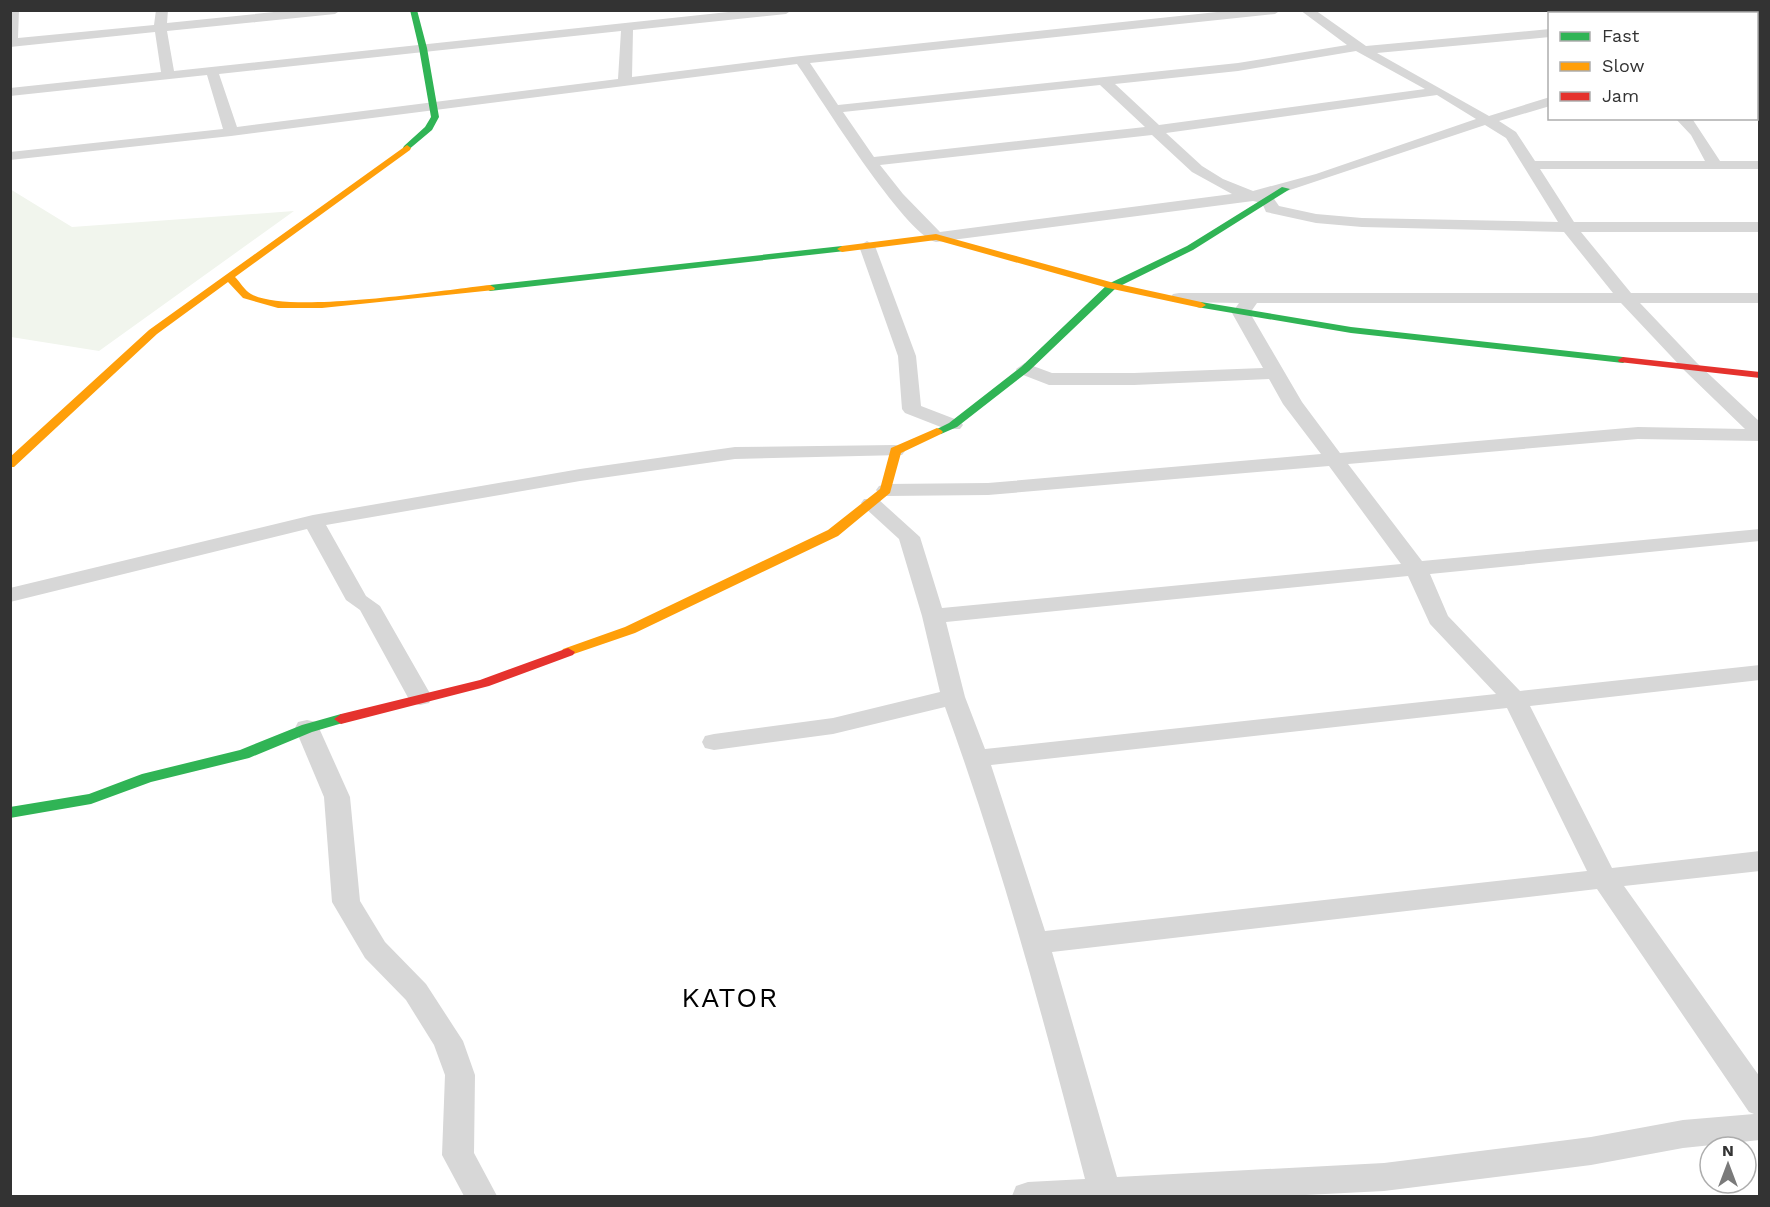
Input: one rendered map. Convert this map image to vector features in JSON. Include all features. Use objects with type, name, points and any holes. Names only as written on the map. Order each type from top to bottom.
[{"type":"street","points":[[13,10],[11,42],[335,10]]},
{"type":"street","points":[[162,10],[160,27],[168,75]]},
{"type":"street","points":[[10,464],[153,332],[415,142],[429,128],[435,117],[423,48],[413,10]]},
{"type":"street","points":[[10,92],[786,10]]},
{"type":"street","points":[[10,156],[231,132],[801,60],[1275,10]]},
{"type":"street","points":[[1306,10],[1360,48],[1439,91],[1511,135],[1570,228],[1626,298],[1691,367],[1760,434]]},
{"type":"street","points":[[625,81],[633,26],[654,13],[686,21]]},
{"type":"street","points":[[836,109],[1238,67],[1360,48],[1548,33]]},
{"type":"street","points":[[801,60],[870,162],[910,213],[936,237],[1112,286],[1176,298],[1246,305],[1626,298],[1760,298]]},
{"type":"street","points":[[212,71],[231,132]]},
{"type":"street","points":[[1103,81],[1125,98],[1182,157],[1216,182],[1248,197],[1269,200]]},
{"type":"street","points":[[870,162],[1156,130],[1439,91]]},
{"type":"street","points":[[230,278],[247,296],[278,305],[322,305],[867,246],[1248,197],[1286,189],[1440,134],[1489,122],[1548,102]]},
{"type":"street","points":[[1684,120],[1701,135],[1704,148],[1715,165]]},
{"type":"street","points":[[1531,165],[1760,165]]},
{"type":"street","points":[[10,595],[313,521],[580,475],[735,453],[895,451],[953,425],[1025,369],[1112,286],[1190,248],[1286,189]]},
{"type":"street","points":[[1269,200],[1272,208],[1300,217],[1356,222],[1570,228],[1760,227]]},
{"type":"street","points":[[867,246],[907,357],[910,369],[907,394],[912,410],[953,425]]},
{"type":"street","points":[[1246,305],[1351,330],[1760,375]]},
{"type":"street","points":[[1246,305],[1275,373],[1293,404],[1331,458],[1416,568],[1438,619],[1516,701],[1605,880],[1760,1103]]},
{"type":"street","points":[[1025,369],[1049,379],[1069,380],[1275,373]]},
{"type":"street","points":[[878,496],[988,489],[1638,433],[1760,434]]},
{"type":"street","points":[[10,813],[91,799],[147,778],[244,754],[307,728],[420,697],[484,683],[630,630],[832,533],[878,496],[895,451]]},
{"type":"street","points":[[878,496],[909,537],[933,616],[953,697],[976,758],[1054,1002],[1106,1194]]},
{"type":"street","points":[[313,521],[357,600],[369,606],[420,697]]},
{"type":"street","points":[[933,616],[1760,535]]},
{"type":"street","points":[[976,758],[1516,701],[1760,672]]},
{"type":"street","points":[[714,742],[832,726],[953,697]]},
{"type":"street","points":[[307,728],[337,797],[346,902],[375,950],[416,992],[448,1041],[460,1075],[458,1155],[481,1197]]},
{"type":"street","points":[[1035,943],[1760,861]]},
{"type":"street","points":[[1028,1197],[1384,1177],[1591,1151],[1683,1134],[1760,1127]]},
{"type":"shaded area","points":[[10,189],[72,227],[294,211],[99,351],[11,337]]},
{"type":"traffic: fast","points":[[407,148],[429,128],[435,117],[423,48],[413,10]]},
{"type":"traffic: fast","points":[[937,432],[953,425],[1025,369],[1112,286],[1190,248],[1285,189]]},
{"type":"traffic: fast","points":[[490,288],[842,249]]},
{"type":"traffic: fast","points":[[1201,305],[1351,330],[1623,360]]},
{"type":"traffic: fast","points":[[10,813],[91,799],[147,778],[244,754],[307,728],[341,719]]},
{"type":"traffic: slow","points":[[10,464],[153,332],[407,148]]},
{"type":"traffic: slow","points":[[842,249],[936,237],[1112,286],[1201,305]]},
{"type":"traffic: slow","points":[[230,278],[247,296],[278,305],[322,305],[490,288]]},
{"type":"traffic: slow","points":[[568,652],[630,630],[833,533],[886,490],[895,451],[937,432]]},
{"type":"traffic: jam","points":[[1623,360],[1760,375]]},
{"type":"traffic: jam","points":[[341,719],[484,683],[568,652]]},
{"type":"district","name":"KATOR","points":[[730,997]]}]
